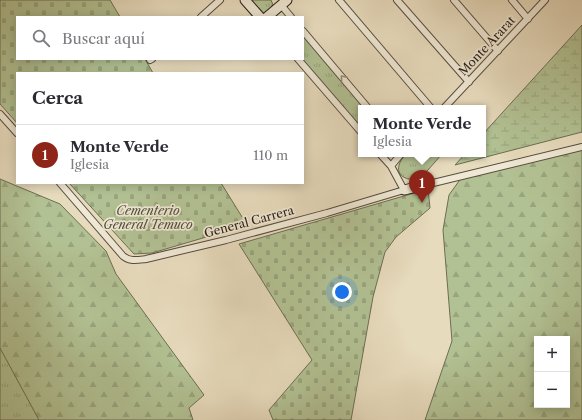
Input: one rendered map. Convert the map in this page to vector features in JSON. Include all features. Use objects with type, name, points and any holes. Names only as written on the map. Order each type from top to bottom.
[{"type":"street","points":[[202,16],[220,0]]},
{"type":"street","points":[[244,0],[259,16]]},
{"type":"street","points":[[339,0],[428,105]]},
{"type":"street","points":[[397,0],[469,82]]},
{"type":"street","points":[[454,0],[498,51]]},
{"type":"street","points":[[512,0],[528,18]]},
{"type":"street","name":"Monte Ararat","points":[[447,105],[545,0]]},
{"type":"street","points":[[268,16],[282,2],[290,16]]},
{"type":"street","points":[[304,32],[365,105]]},
{"type":"street","points":[[299,60],[358,129]]},
{"type":"street","points":[[0,114],[16,132]]},
{"type":"street","points":[[383,157],[391,166],[404,190],[582,146]]},
{"type":"street","points":[[391,166],[398,157]]},
{"type":"street","name":"General Carrera","points":[[61,184],[123,256],[126,259],[134,260],[146,259],[226,240],[327,213],[404,190]]},
{"type":"green space","points":[[0,0],[110,0],[119,16],[16,16],[16,60],[146,60],[152,72],[16,72],[16,122],[0,104]]},
{"type":"green space","points":[[248,0],[271,0],[273,5],[270,10],[263,13],[257,10]]},
{"type":"green space","points":[[582,25],[582,132],[486,157],[486,131]]},
{"type":"green space","points":[[304,35],[362,105],[358,105],[358,126],[301,60],[304,60]]},
{"type":"green space","points":[[582,150],[582,420],[425,420],[452,341],[443,230],[449,195],[464,174]]},
{"type":"green space","points":[[404,157],[439,157],[420,179],[407,179],[400,174],[399,165]]},
{"type":"green space","points":[[462,157],[486,157],[455,165]]},
{"type":"green space","points":[[0,179],[60,204],[106,251],[116,274],[204,395],[189,408],[193,420],[0,420]]},
{"type":"green space","name":"Cementerio General Temuco","points":[[70,184],[222,184],[247,225],[152,253],[134,254]]},
{"type":"green space","points":[[428,189],[430,208],[396,237],[385,252],[373,297],[351,420],[273,420],[269,410],[312,360],[239,244]]},
{"type":"green space","points":[[0,348],[39,420],[0,420]]},
{"type":"place","name":"Monte Verde","points":[[422,203]]}]
